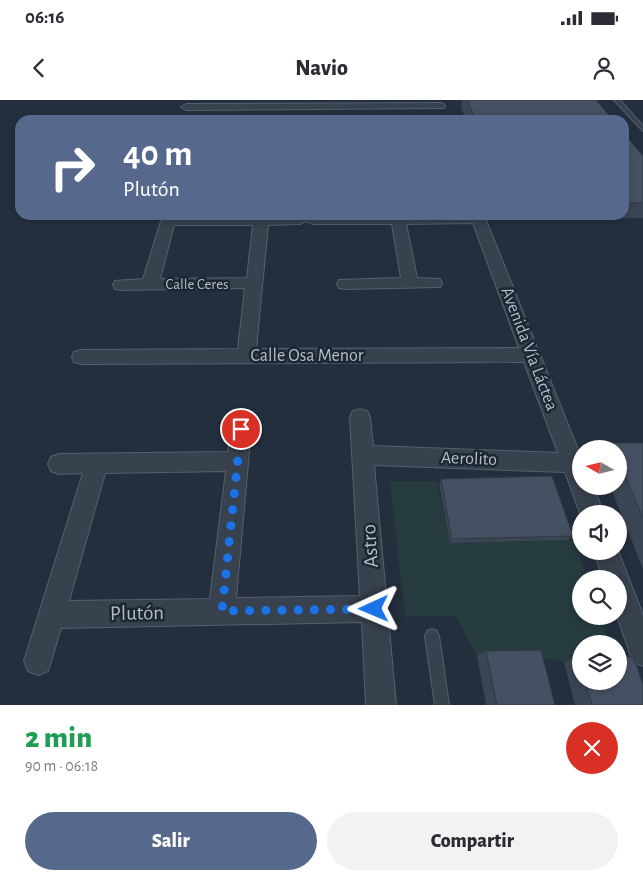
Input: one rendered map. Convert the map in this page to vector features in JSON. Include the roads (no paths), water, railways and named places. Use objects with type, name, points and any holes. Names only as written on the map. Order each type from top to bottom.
[{"type":"street","points":[[186,107],[439,103],[443,115]]},
{"type":"street","points":[[273,115],[274,107]]},
{"type":"street","name":"Calle Ceres","points":[[169,220],[150,284],[254,283]]},
{"type":"street","points":[[261,220],[398,220],[410,283]]},
{"type":"street","name":"Calle Ceres","points":[[246,356],[261,220]]},
{"type":"street","name":"Avenida Vía Láctea","points":[[479,220],[572,460]]},
{"type":"street","points":[[345,284],[434,283]]},
{"type":"street","points":[[121,285],[150,284]]},
{"type":"street","name":"Calle Osa Menor","points":[[81,357],[532,356]]},
{"type":"street","name":"Astro","points":[[360,417],[381,705]]},
{"type":"street","points":[[222,611],[241,429]]},
{"type":"street","name":"Aerolito","points":[[364,455],[572,463]]},
{"type":"street","points":[[59,464],[238,462]]},
{"type":"street","points":[[38,661],[97,463]]},
{"type":"street","points":[[627,608],[643,652]]},
{"type":"street","name":"Plutón","points":[[53,615],[374,609]]},
{"type":"lane","points":[[617,100],[643,129]]},
{"type":"lane","points":[[432,636],[442,705]]}]
